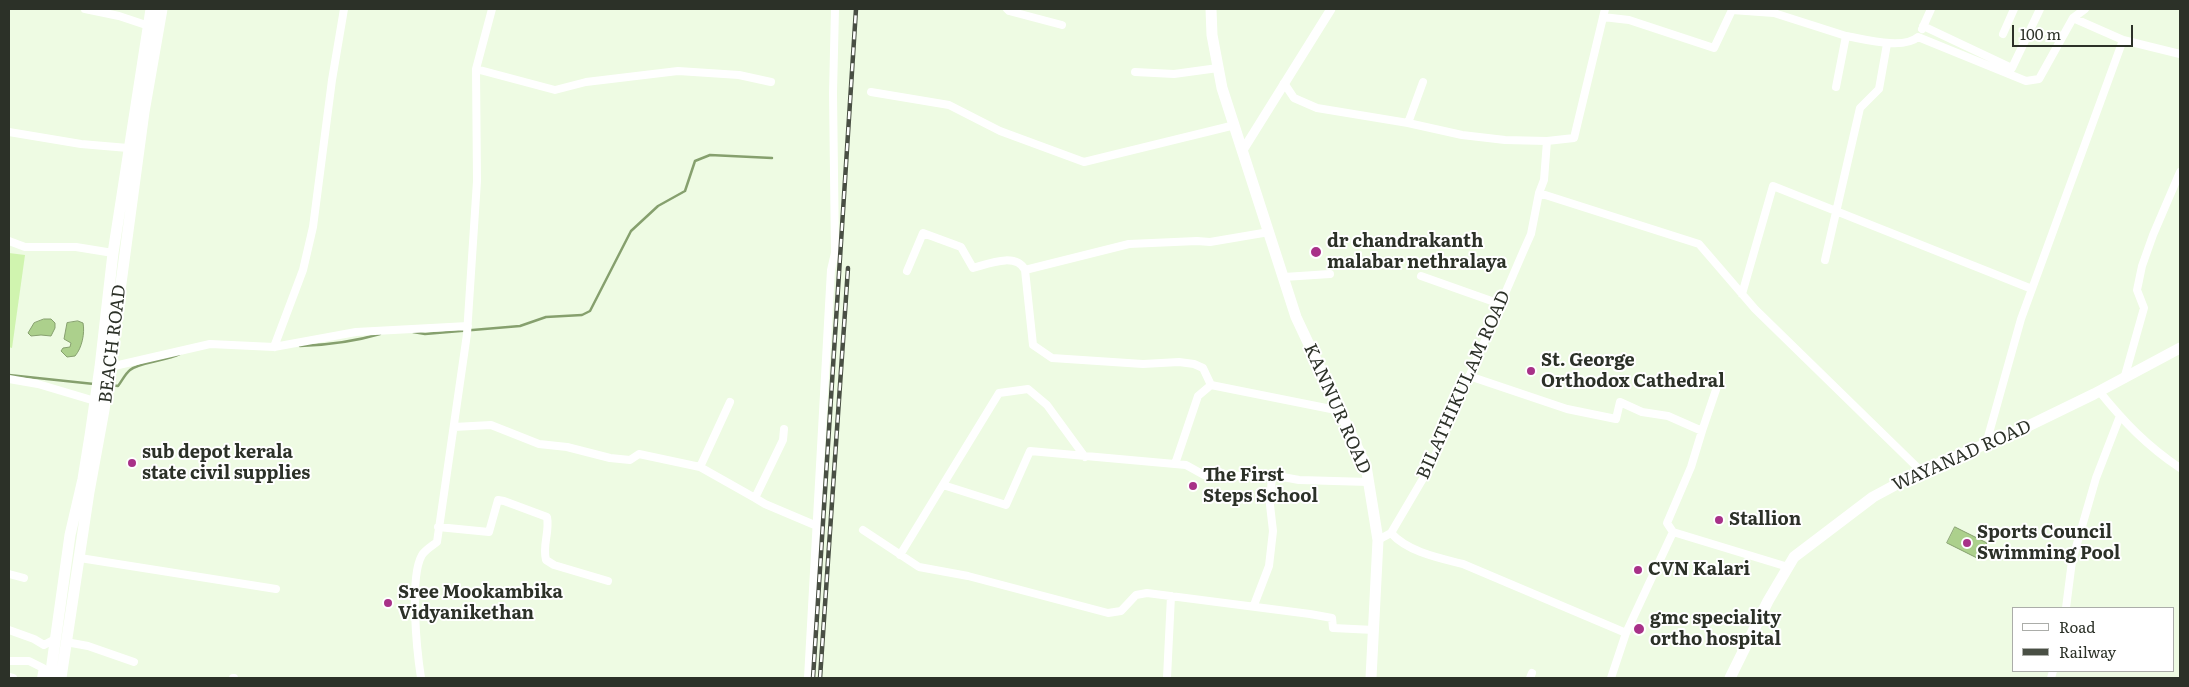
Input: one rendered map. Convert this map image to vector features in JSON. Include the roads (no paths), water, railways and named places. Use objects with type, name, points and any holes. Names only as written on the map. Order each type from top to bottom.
[{"type":"main road","points":[[50,678],[61,641],[70,535],[106,370],[112,253],[151,9]]},
{"type":"main road","name":"BEACH ROAD","points":[[106,370],[144,112],[162,9]]},
{"type":"main road","name":"KANNUR ROAD","points":[[1211,9],[1212,35],[1222,88],[1296,317],[1366,466],[1378,540],[1371,678]]},
{"type":"main road","name":"WAYANAD ROAD","points":[[1730,678],[1768,601],[1794,557],[1873,496],[1921,471],[2020,430],[2124,379],[2180,348]]},
{"type":"main road","name":"BEACH ROAD","points":[[61,678],[61,641],[80,558],[99,398]]},
{"type":"street","points":[[85,9],[119,16],[149,26]]},
{"type":"street","points":[[274,346],[303,270],[313,227],[332,80],[344,9]]},
{"type":"street","points":[[421,678],[417,654],[414,587],[422,555],[436,542],[468,326],[477,181],[476,69],[492,9]]},
{"type":"street","points":[[808,678],[831,270],[836,253],[833,93],[835,9]]},
{"type":"street","points":[[1007,9],[1062,25]]},
{"type":"street","points":[[1243,150],[1331,9]]},
{"type":"street","points":[[1284,83],[1294,98],[1317,108],[1408,123],[1462,135],[1505,140],[1548,141],[1574,138],[1598,45],[1604,13],[1714,48],[1730,9],[1774,13],[1846,36],[1887,44],[1908,42],[1918,37],[1931,9]]},
{"type":"street","points":[[2002,34],[2014,9]]},
{"type":"street","points":[[1923,26],[2012,68],[2040,9]]},
{"type":"street","points":[[1918,37],[2026,81],[2039,79],[2073,18],[2085,9]]},
{"type":"street","points":[[2073,18],[2123,40],[2180,54]]},
{"type":"street","points":[[1836,87],[1846,36]]},
{"type":"street","points":[[1986,444],[2021,319],[2123,40]]},
{"type":"street","points":[[1825,260],[1860,108],[1879,88],[1887,44]]},
{"type":"street","points":[[1135,72],[1174,74],[1218,68]]},
{"type":"street","points":[[476,69],[555,90],[586,82],[678,71],[739,75],[771,82]]},
{"type":"street","points":[[1408,123],[1423,82]]},
{"type":"street","points":[[872,92],[949,106],[1000,131],[1084,162],[1234,125]]},
{"type":"street","points":[[9,132],[81,144],[128,148]]},
{"type":"street","name":"BILATHIKULAM ROAD","points":[[1391,533],[1431,464],[1531,234],[1538,194],[1544,180],[1548,141]]},
{"type":"street","points":[[2124,379],[2144,308],[2137,290],[2142,266],[2180,172]]},
{"type":"street","points":[[1742,294],[1773,186],[2032,289]]},
{"type":"street","points":[[1538,194],[1699,244],[1755,309],[1921,471]]},
{"type":"street","points":[[1025,270],[1129,244],[1210,242],[1269,232]]},
{"type":"street","points":[[906,270],[923,233],[961,246],[973,268],[1006,260],[1015,260],[1025,270],[1033,345],[1041,352],[1052,358],[1143,364],[1179,362],[1194,364],[1203,368],[1211,384]]},
{"type":"street","points":[[9,241],[25,247],[76,247],[112,253]]},
{"type":"street","points":[[1284,277],[1330,274]]},
{"type":"street","points":[[1421,276],[1500,304]]},
{"type":"street","points":[[106,370],[210,344],[274,346],[356,332],[468,326]]},
{"type":"street","points":[[1470,376],[1567,409],[1616,419],[1620,402],[1642,412],[1668,416],[1702,431]]},
{"type":"street","points":[[1720,378],[1691,467],[1667,523],[1673,532],[1788,567]]},
{"type":"street","points":[[9,379],[99,398]]},
{"type":"street","points":[[1211,384],[1341,411]]},
{"type":"street","points":[[1176,464],[1198,396],[1211,384]]},
{"type":"street","points":[[900,555],[999,393],[1028,389],[1047,405],[1085,456]]},
{"type":"street","points":[[2099,391],[2120,416],[2156,452],[2180,468]]},
{"type":"street","points":[[700,467],[730,402]]},
{"type":"street","points":[[2066,607],[2072,561],[2096,478],[2120,416]]},
{"type":"street","points":[[454,427],[491,425],[538,444],[567,447],[610,458],[630,460],[639,454],[654,456],[700,467],[765,504],[817,526]]},
{"type":"street","points":[[755,498],[783,440],[784,429]]},
{"type":"street","points":[[942,485],[1006,506],[1030,451],[1186,465],[1204,475],[1217,471],[1229,476],[1272,475],[1298,480],[1369,482]]},
{"type":"street","points":[[1254,605],[1269,566],[1273,531],[1270,505],[1272,475]]},
{"type":"street","points":[[438,527],[489,532],[498,500],[504,501],[547,517],[549,528],[544,551],[546,560],[554,565],[608,581]]},
{"type":"street","points":[[863,530],[919,567],[968,576],[1108,613],[1121,611],[1136,595],[1147,593],[1254,605],[1332,618],[1332,628],[1374,630]]},
{"type":"street","points":[[1611,678],[1626,633],[1673,532]]},
{"type":"street","points":[[1378,540],[1391,533],[1399,542],[1463,564],[1626,633]]},
{"type":"street","points":[[80,558],[276,589]]},
{"type":"street","points":[[9,574],[24,578]]},
{"type":"street","points":[[1167,678],[1171,596]]},
{"type":"street","points":[[9,630],[34,639],[44,646],[61,641],[88,646],[134,662]]},
{"type":"street","points":[[9,661],[29,661],[42,668],[41,678]]},
{"type":"street","points":[[9,677],[13,678]]},
{"type":"waterway","points":[[413,332],[425,334],[520,326],[546,317],[582,315],[590,311],[631,231],[658,206],[685,191],[695,161],[710,155],[772,158]]},
{"type":"waterway","points":[[300,346],[340,343],[380,334]]},
{"type":"waterway","points":[[110,385],[118,386],[134,367],[180,354]]},
{"type":"waterway","points":[[9,375],[94,384]]},
{"type":"railway","points":[[813,678],[856,9]]},
{"type":"railway","points":[[820,678],[848,268]]},
{"type":"place","name":"dr chandrakanth malabar nethralaya","points":[[1316,252]]},
{"type":"place","name":"St. George Orthodox Cathedral","points":[[1531,371]]},
{"type":"place","name":"sub depot kerala state civil supplies","points":[[132,463]]},
{"type":"place","name":"The First Steps School","points":[[1193,486]]},
{"type":"place","name":"Stallion","points":[[1719,520]]},
{"type":"place","name":"Sports Council Swimming Pool","points":[[1967,543]]},
{"type":"place","name":"CVN Kalari","points":[[1638,570]]},
{"type":"place","name":"Sree Mookambika Vidyanikethan","points":[[388,603]]},
{"type":"place","name":"gmc speciality ortho hospital","points":[[1639,629]]}]
